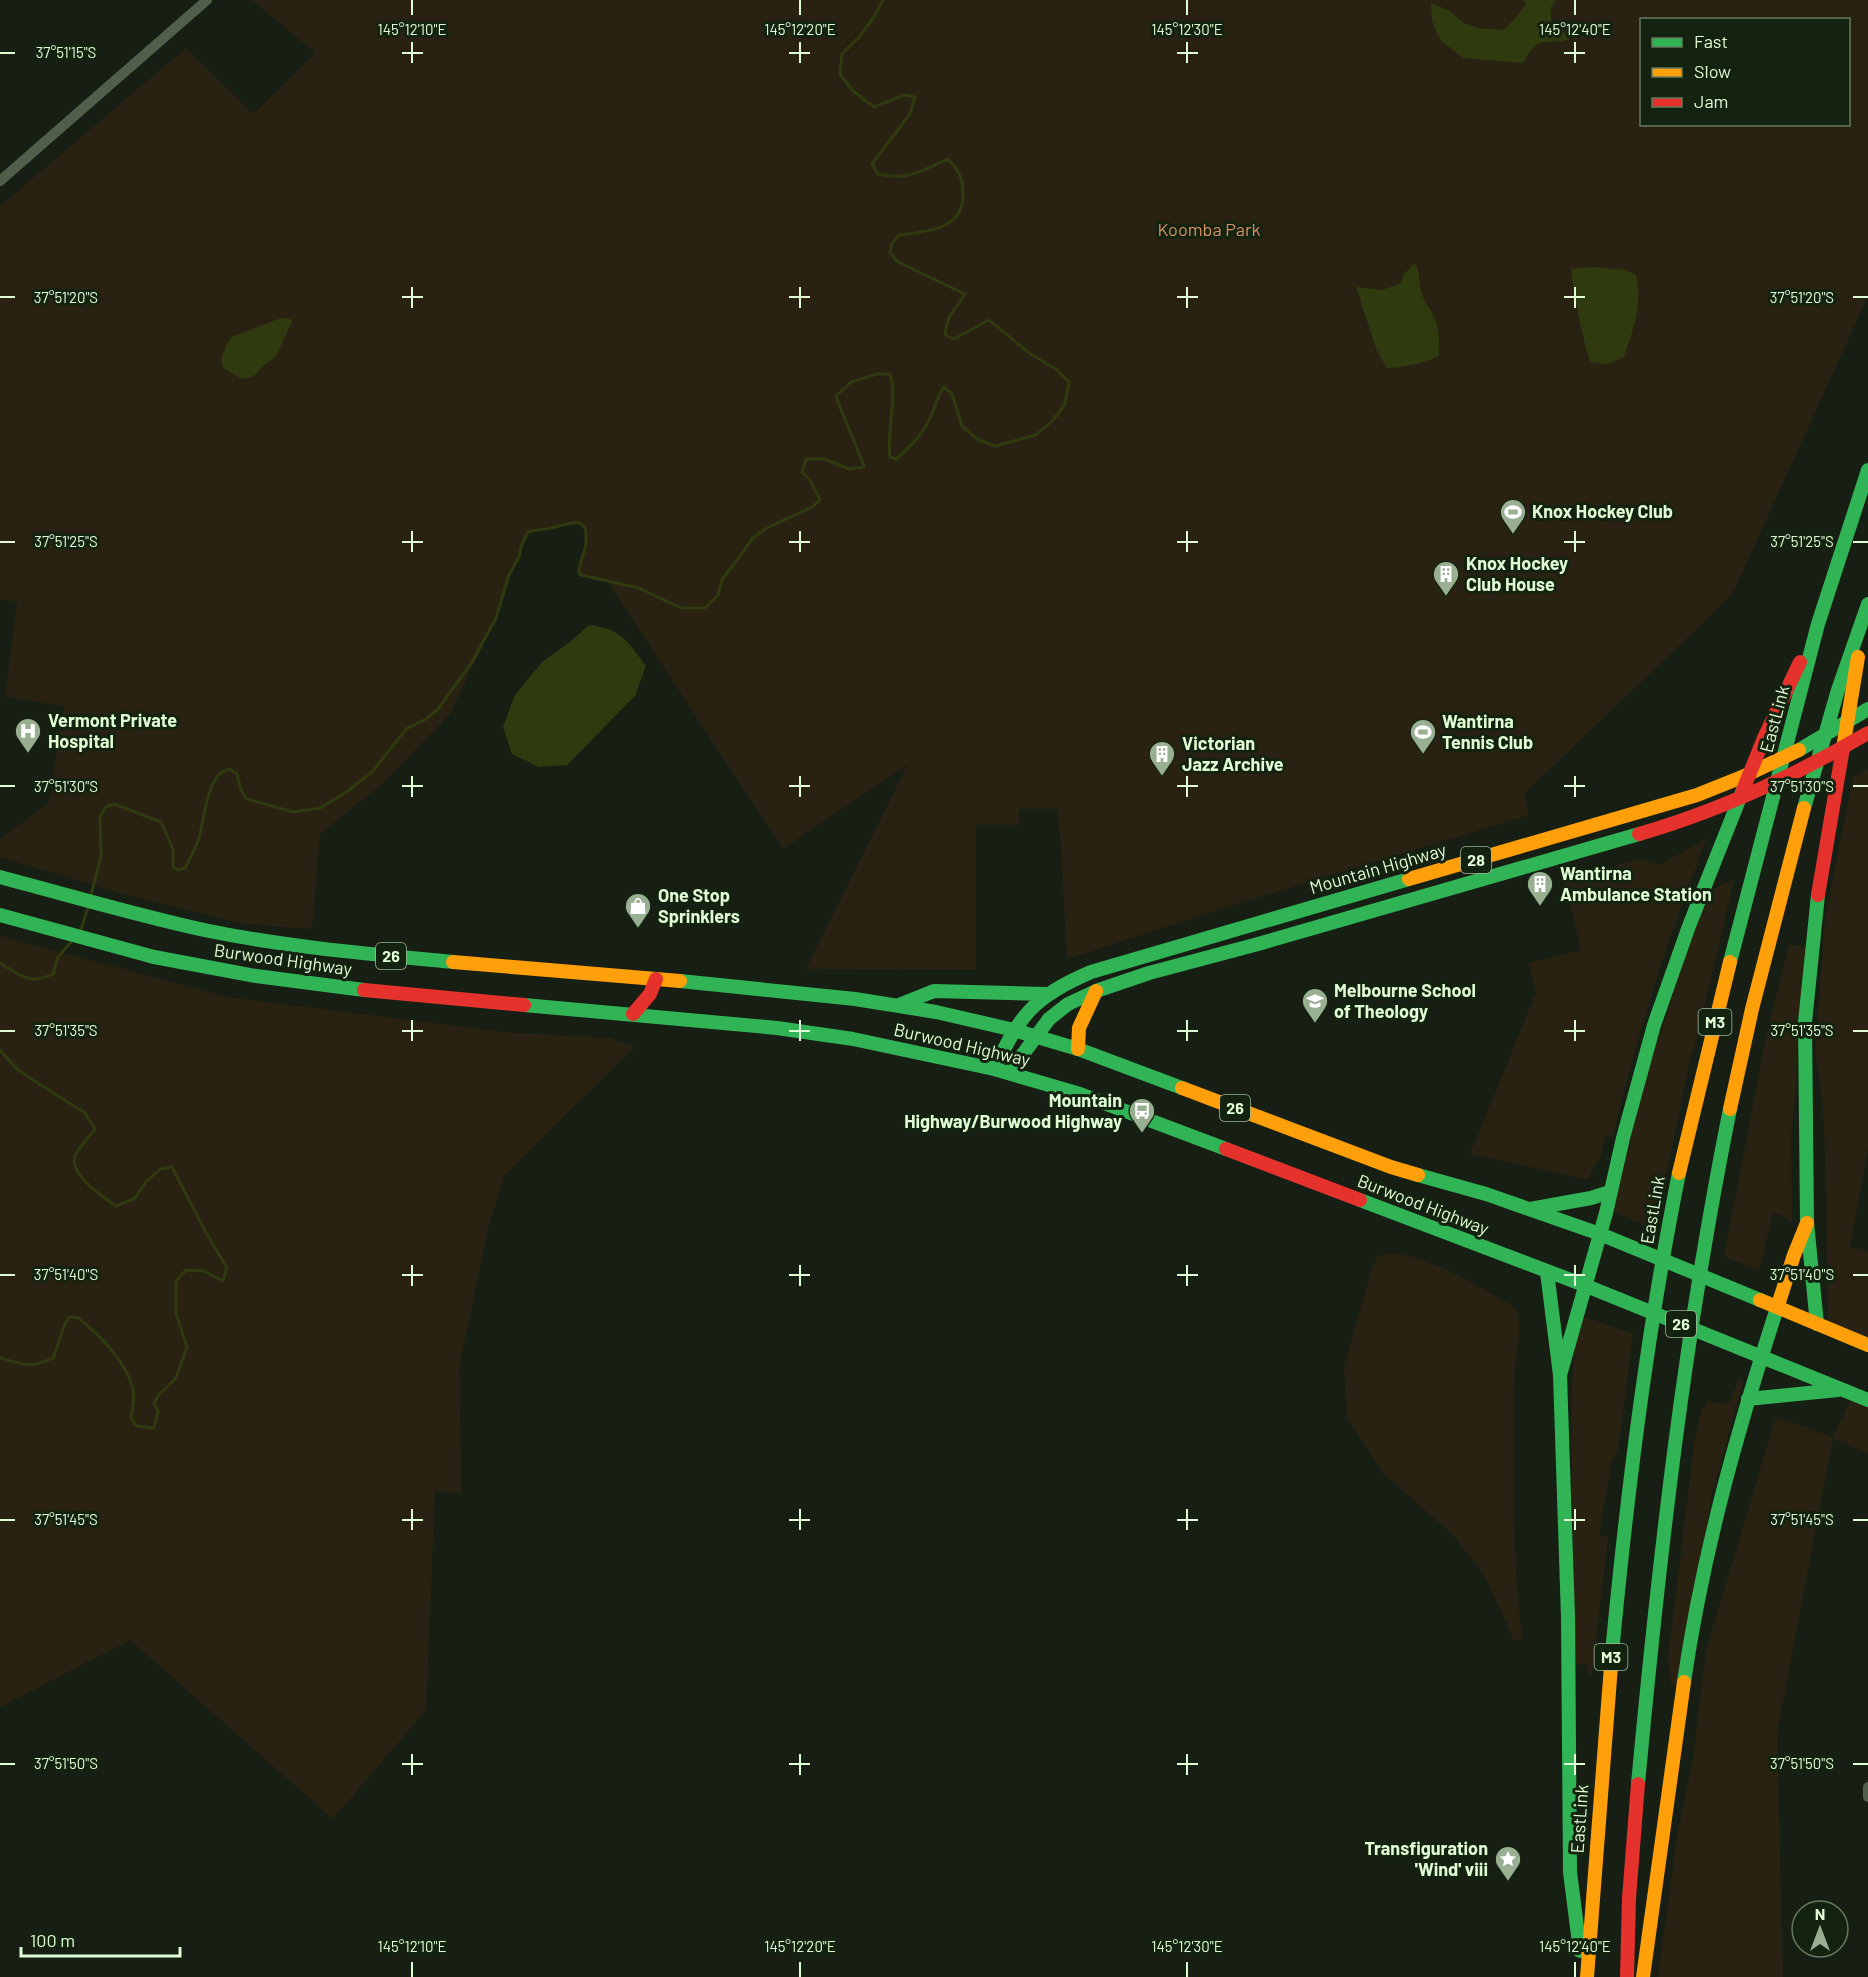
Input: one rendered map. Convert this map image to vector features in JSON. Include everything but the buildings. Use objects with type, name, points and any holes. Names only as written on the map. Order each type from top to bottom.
[{"type":"main road","name":"EastLink","points":[[1585,1977],[1625,1515],[1649,1337],[1669,1221],[1683,1151],[1818,624],[1868,470]]},
{"type":"main road","name":"M3","points":[[1627,1977],[1631,1883],[1642,1748],[1668,1496],[1687,1352],[1706,1238],[1752,1009],[1839,685],[1868,604]]},
{"type":"main road","points":[[1560,1375],[1600,1234],[1654,1025],[1689,926],[1764,738],[1818,624]]},
{"type":"main road","points":[[1816,1324],[1807,1222],[1805,1022],[1815,916],[1856,674],[1860,631]]},
{"type":"main road","name":"Mountain Highway","points":[[994,1069],[1014,1030],[1032,1006],[1071,980],[1280,916],[1697,795],[1789,757],[1844,726],[1868,709]]},
{"type":"main road","name":"28","points":[[1009,1073],[1049,1019],[1075,1000],[1149,973],[1286,936],[1663,827],[1769,786],[1818,762],[1868,733]]},
{"type":"main road","name":"Burwood Highway","points":[[0,877],[205,930],[324,950],[797,992],[899,1005],[1014,1030],[1078,1049],[1391,1167],[1486,1194],[1600,1234],[1868,1345]]},
{"type":"main road","name":"Burwood Highway","points":[[0,915],[174,961],[295,982],[386,993],[777,1028],[853,1039],[994,1069],[1080,1094],[1584,1285],[1868,1400]]},
{"type":"main road","points":[[1280,916],[1286,936]]},
{"type":"main road","points":[[633,1014],[650,997],[656,979]]},
{"type":"main road","points":[[899,1005],[934,991],[1047,994]]},
{"type":"main road","points":[[1078,1049],[1079,1028],[1096,992]]},
{"type":"main road","points":[[1528,1209],[1591,1198],[1610,1192]]},
{"type":"main road","points":[[1643,1977],[1690,1642],[1716,1514],[1731,1455],[1761,1357],[1807,1222]]},
{"type":"main road","points":[[1547,1272],[1560,1375],[1568,1617],[1570,1872],[1585,1977]]},
{"type":"main road","points":[[1748,1399],[1780,1394],[1842,1390]]},
{"type":"street","points":[[0,181],[207,0]]},
{"type":"street","points":[[1868,1787],[1868,1797]]},
{"type":"green space","name":"Koomba Park","points":[[252,0],[1868,0],[1868,296],[1732,595],[1524,794],[1529,815],[1243,902],[1067,959],[1057,809],[1019,809],[1019,825],[976,825],[976,970],[806,969],[908,764],[783,849],[607,581],[579,573],[587,542],[586,526],[581,523],[566,523],[554,528],[528,532],[519,557],[509,575],[496,618],[450,714],[382,784],[320,834],[312,929],[245,924],[130,896],[0,857],[0,839],[49,803],[64,706],[5,697],[17,602],[0,599],[0,206],[186,48],[253,114],[315,53]]},
{"type":"green space","points":[[1868,769],[1868,1148],[1850,1247],[1868,1251],[1868,1346],[1828,1329],[1823,1106],[1815,1051],[1825,920],[1853,777]]},
{"type":"green space","points":[[1707,838],[1654,986],[1613,1137],[1605,1136],[1602,1153],[1589,1177],[1586,1179],[1470,1154],[1536,993],[1529,963],[1581,950],[1565,881],[1637,859],[1660,865]]},
{"type":"green space","points":[[1734,880],[1694,1050],[1692,1050],[1655,1229],[1612,1211],[1644,1081],[1708,891]]},
{"type":"green space","points":[[0,936],[227,997],[505,1032],[609,1038],[635,1047],[504,1176],[487,1233],[459,1369],[462,1494],[435,1490],[426,1710],[333,1819],[130,1640],[0,1707]]},
{"type":"green space","points":[[1789,945],[1806,947],[1791,1136],[1792,1222],[1773,1212],[1759,1271],[1724,1256],[1766,1038]]},
{"type":"green space","points":[[1388,1253],[1436,1265],[1516,1308],[1519,1330],[1514,1379],[1514,1499],[1515,1554],[1522,1636],[1520,1640],[1514,1640],[1485,1576],[1451,1533],[1383,1473],[1347,1417],[1344,1367],[1372,1268],[1377,1257]]},
{"type":"green space","points":[[1582,1316],[1633,1334],[1618,1450],[1611,1464],[1599,1535],[1608,1537],[1592,1675],[1589,1675],[1587,1665],[1575,1666],[1571,1400],[1575,1342]]},
{"type":"green space","points":[[1739,1378],[1744,1379],[1712,1495],[1677,1686],[1671,1685],[1668,1657],[1695,1438],[1701,1411],[1709,1400],[1718,1404],[1730,1402]]},
{"type":"green space","points":[[1853,1394],[1868,1400],[1868,1454],[1833,1438],[1777,1733],[1783,1977],[1658,1977],[1678,1832],[1693,1758],[1706,1650],[1776,1417],[1833,1437]]},
{"type":"shaded area","points":[[1524,0],[1556,0],[1551,7],[1551,22],[1562,29],[1569,40],[1537,45],[1532,48],[1523,63],[1463,58],[1443,42],[1432,20],[1431,3],[1450,11],[1464,23],[1478,28],[1503,30],[1526,4]]},
{"type":"shaded area","points":[[1415,263],[1422,295],[1437,326],[1439,356],[1414,365],[1387,368],[1377,351],[1356,287],[1382,290],[1400,284],[1404,274]]},
{"type":"shaded area","points":[[1592,267],[1626,270],[1636,275],[1638,286],[1638,307],[1624,357],[1607,364],[1590,362],[1574,293],[1571,269]]},
{"type":"shaded area","points":[[281,318],[290,319],[292,322],[276,356],[254,376],[242,379],[223,368],[221,359],[232,337]]},
{"type":"shaded area","points":[[589,625],[617,633],[646,666],[635,696],[567,765],[539,767],[512,754],[503,727],[515,695],[541,663]]},
{"type":"waterway","points":[[91,895],[101,856],[100,816],[107,806],[114,804],[161,822],[173,849],[173,867],[178,870],[185,868],[195,849],[211,788],[222,772],[230,769],[237,774],[241,790],[247,799],[293,812],[320,808],[348,791],[373,771],[406,729],[426,719],[438,709],[472,662],[496,618],[509,575],[519,557],[528,532],[573,523],[582,524],[585,527],[586,541],[579,569],[581,575],[639,588],[681,608],[705,608],[718,595],[722,580],[753,538],[765,529],[812,507],[820,500],[810,480],[802,472],[806,459],[824,459],[849,469],[864,467],[836,396],[851,382],[877,374],[890,374],[893,394],[889,447],[890,457],[896,459],[924,430],[944,387],[952,394],[962,426],[977,439],[995,446],[1036,435],[1053,420],[1065,404],[1069,382],[1057,370],[1029,353],[989,320],[954,339],[945,335],[950,317],[965,294],[898,262],[890,253],[892,243],[899,235],[941,227],[957,216],[961,207],[963,190],[960,176],[948,159],[914,174],[898,176],[878,174],[872,164],[910,114],[915,97],[904,95],[874,107],[853,91],[840,74],[842,54],[859,37],[883,0]]},
{"type":"waterway","points":[[81,930],[88,907]]},
{"type":"waterway","points":[[0,963],[25,978],[44,977],[53,974],[58,957],[71,942]]},
{"type":"waterway","points":[[0,1050],[17,1069],[85,1113],[95,1129],[75,1156],[75,1163],[82,1178],[89,1185],[116,1206],[134,1199],[146,1182],[160,1169],[172,1167],[227,1268],[223,1281],[204,1271],[186,1270],[176,1281],[176,1313],[187,1347],[176,1378],[154,1403],[158,1411],[154,1428],[137,1426],[131,1418],[134,1392],[125,1369],[104,1341],[79,1318],[69,1317],[53,1358],[32,1364],[21,1364],[0,1358]]},
{"type":"traffic: fast","points":[[1730,962],[1818,624],[1868,470]]},
{"type":"traffic: fast","points":[[1804,808],[1838,690],[1868,604]]},
{"type":"traffic: fast","points":[[1799,750],[1868,709]]},
{"type":"traffic: fast","points":[[1560,1375],[1606,1213],[1623,1138],[1654,1025],[1689,926],[1743,790]]},
{"type":"traffic: fast","points":[[1009,1073],[1049,1019],[1068,1004],[1096,991],[1149,973],[1258,944],[1639,834]]},
{"type":"traffic: fast","points":[[0,877],[153,918],[235,936],[328,949],[453,962]]},
{"type":"traffic: fast","points":[[994,1069],[1012,1034],[1031,1009],[1042,999],[1071,981],[1091,972],[1409,879]]},
{"type":"traffic: fast","points":[[1817,1324],[1807,1223],[1805,1022],[1818,895]]},
{"type":"traffic: fast","points":[[0,915],[154,957],[256,976],[364,990]]},
{"type":"traffic: fast","points":[[680,981],[855,999],[936,1012],[1014,1030],[1078,1049],[1182,1088]]},
{"type":"traffic: fast","points":[[899,1005],[934,991],[1047,994]]},
{"type":"traffic: fast","points":[[524,1005],[777,1028],[853,1039],[994,1069],[1080,1094],[1226,1149]]},
{"type":"traffic: fast","points":[[1638,1784],[1664,1529],[1675,1445],[1700,1277],[1730,1109]]},
{"type":"traffic: fast","points":[[1612,1653],[1639,1412],[1657,1292],[1679,1173]]},
{"type":"traffic: fast","points":[[1418,1175],[1486,1194],[1600,1234],[1760,1300]]},
{"type":"traffic: fast","points":[[1530,1209],[1591,1198],[1610,1192]]},
{"type":"traffic: fast","points":[[1360,1200],[1584,1285],[1868,1400]]},
{"type":"traffic: fast","points":[[1547,1272],[1560,1375],[1568,1617],[1570,1872],[1580,1951]]},
{"type":"traffic: fast","points":[[1684,1682],[1701,1585],[1723,1490],[1779,1302]]},
{"type":"traffic: fast","points":[[1748,1399],[1838,1390]]},
{"type":"traffic: slow","points":[[1843,748],[1858,657]]},
{"type":"traffic: slow","points":[[1409,879],[1697,795],[1799,750]]},
{"type":"traffic: slow","points":[[1730,1109],[1752,1009],[1804,808]]},
{"type":"traffic: slow","points":[[453,962],[680,981]]},
{"type":"traffic: slow","points":[[1679,1173],[1730,962]]},
{"type":"traffic: slow","points":[[1078,1049],[1079,1028],[1096,991]]},
{"type":"traffic: slow","points":[[1182,1088],[1391,1167],[1418,1175]]},
{"type":"traffic: slow","points":[[1779,1302],[1807,1223]]},
{"type":"traffic: slow","points":[[1760,1300],[1868,1345]]},
{"type":"traffic: slow","points":[[1587,1977],[1612,1653]]},
{"type":"traffic: slow","points":[[1643,1977],[1684,1682]]},
{"type":"traffic: jam","points":[[1743,790],[1764,738],[1800,662]]},
{"type":"traffic: jam","points":[[1639,834],[1669,825],[1756,791],[1868,733]]},
{"type":"traffic: jam","points":[[1818,895],[1843,748]]},
{"type":"traffic: jam","points":[[633,1014],[650,994],[656,979]]},
{"type":"traffic: jam","points":[[364,990],[524,1005]]},
{"type":"traffic: jam","points":[[1226,1149],[1360,1200]]},
{"type":"traffic: jam","points":[[1627,1977],[1629,1898],[1638,1784]]},
{"type":"place","name":"Knox Hockey Club","points":[[1513,535]]},
{"type":"place","name":"Knox Hockey Club House","points":[[1446,597]]},
{"type":"place","name":"Vermont Private Hospital","points":[[28,754]]},
{"type":"place","name":"Wantirna Tennis Club","points":[[1423,755]]},
{"type":"place","name":"Victorian Jazz Archive","points":[[1162,777]]},
{"type":"place","name":"Wantirna Ambulance Station","points":[[1540,907]]},
{"type":"place","name":"One Stop Sprinklers","points":[[638,929]]},
{"type":"place","name":"Melbourne School of Theology","points":[[1315,1024]]},
{"type":"place","name":"Mountain Highway/Burwood Highway","points":[[1142,1134]]},
{"type":"place","name":"Transfiguration 'Wind' viii","points":[[1508,1882]]}]
